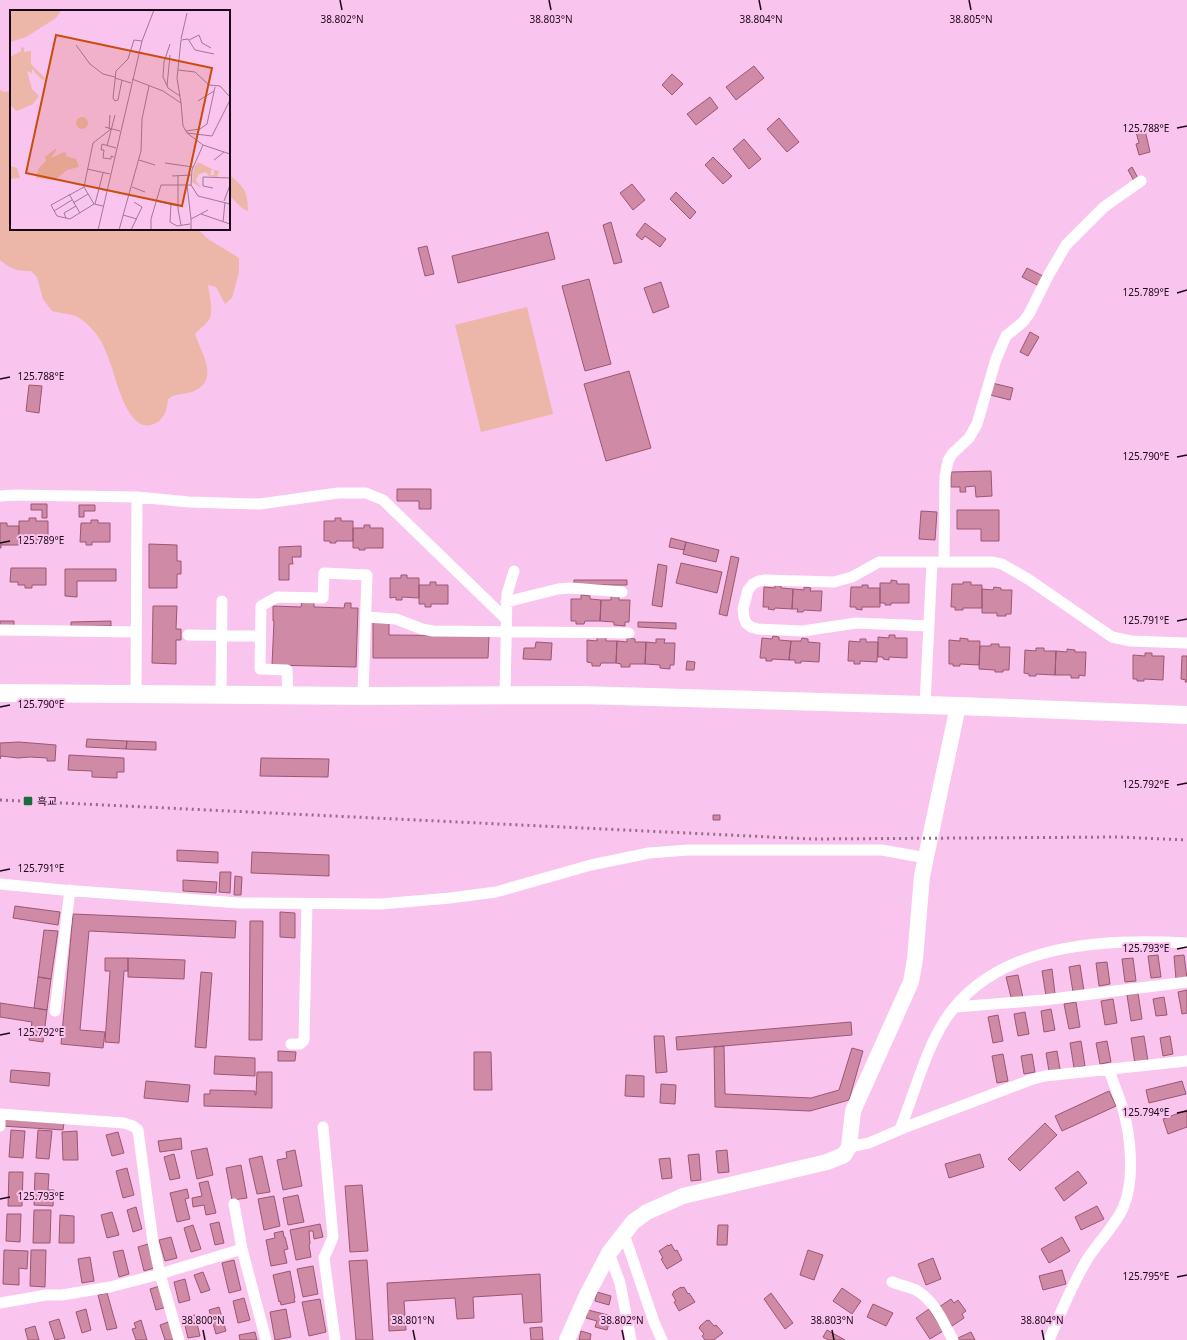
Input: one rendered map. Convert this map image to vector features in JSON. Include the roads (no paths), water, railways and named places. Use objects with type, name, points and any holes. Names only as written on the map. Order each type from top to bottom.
[{"type":"main road","points":[[0,693],[288,696],[580,696],[958,706],[1187,715]]},
{"type":"main road","points":[[567,1340],[587,1295],[609,1253],[633,1222],[647,1212],[683,1196],[827,1162],[844,1155],[849,1147],[853,1111],[912,982],[916,959],[922,876],[958,706]]},
{"type":"street","points":[[925,705],[929,626],[938,562],[945,476],[948,462],[952,454],[968,438],[977,424],[996,359],[1006,336],[1023,322],[1029,314],[1048,276],[1066,245],[1104,207],[1142,181]]},
{"type":"street","points":[[0,496],[14,494],[137,497],[189,502],[260,504],[338,493],[366,493],[383,500],[506,619]]},
{"type":"street","points":[[136,695],[137,497]]},
{"type":"street","points":[[929,626],[856,623],[807,631],[758,629],[751,627],[746,622],[743,609],[748,590],[753,584],[759,581],[834,582],[852,577],[879,562],[993,562],[1002,564],[1028,579],[1117,640],[1187,643]]},
{"type":"street","points":[[506,696],[506,602],[514,571]]},
{"type":"street","points":[[288,696],[287,670],[260,669],[261,606],[277,597],[323,598],[324,573],[367,575],[367,617],[363,696]]},
{"type":"street","points":[[506,602],[558,589],[571,588],[622,592]]},
{"type":"street","points":[[221,695],[222,601]]},
{"type":"street","points":[[367,617],[396,619],[422,629],[433,631],[628,633]]},
{"type":"street","points":[[0,630],[136,632]]},
{"type":"street","points":[[188,635],[260,636]]},
{"type":"street","points":[[0,884],[238,903],[381,904],[496,892],[591,865],[649,853],[688,850],[882,850],[926,858]]},
{"type":"street","points":[[55,1011],[70,890]]},
{"type":"street","points":[[290,1044],[300,1044],[304,1040],[307,904]]},
{"type":"street","points":[[900,1129],[932,1044],[946,1020],[963,998],[983,981],[1029,957],[1044,952],[1116,942],[1151,940],[1187,943]]},
{"type":"street","points":[[956,1007],[1044,1000],[1187,982]]},
{"type":"street","points":[[849,1147],[869,1143],[900,1129],[1040,1077],[1187,1061]]},
{"type":"street","points":[[1049,1340],[1065,1303],[1088,1258],[1124,1208],[1129,1187],[1131,1165],[1128,1138],[1123,1110],[1109,1069]]},
{"type":"street","points":[[0,1126],[0,1114],[116,1122],[133,1126],[138,1130],[153,1242],[160,1274],[179,1340]]},
{"type":"street","points":[[323,1127],[333,1237],[324,1258],[335,1340]]},
{"type":"street","points":[[234,1204],[242,1249],[266,1340]]},
{"type":"street","points":[[624,1234],[654,1322],[662,1340]]},
{"type":"street","points":[[0,1303],[46,1295],[62,1295],[110,1287],[160,1274],[242,1249]]},
{"type":"street","points":[[609,1253],[620,1283],[631,1340]]},
{"type":"street","points":[[892,1282],[915,1290],[927,1298],[933,1305],[953,1340]]},
{"type":"railway","points":[[0,800],[812,839],[1119,837],[1187,840]]},
{"type":"place","name":"흑교","points":[[28,801]]}]
